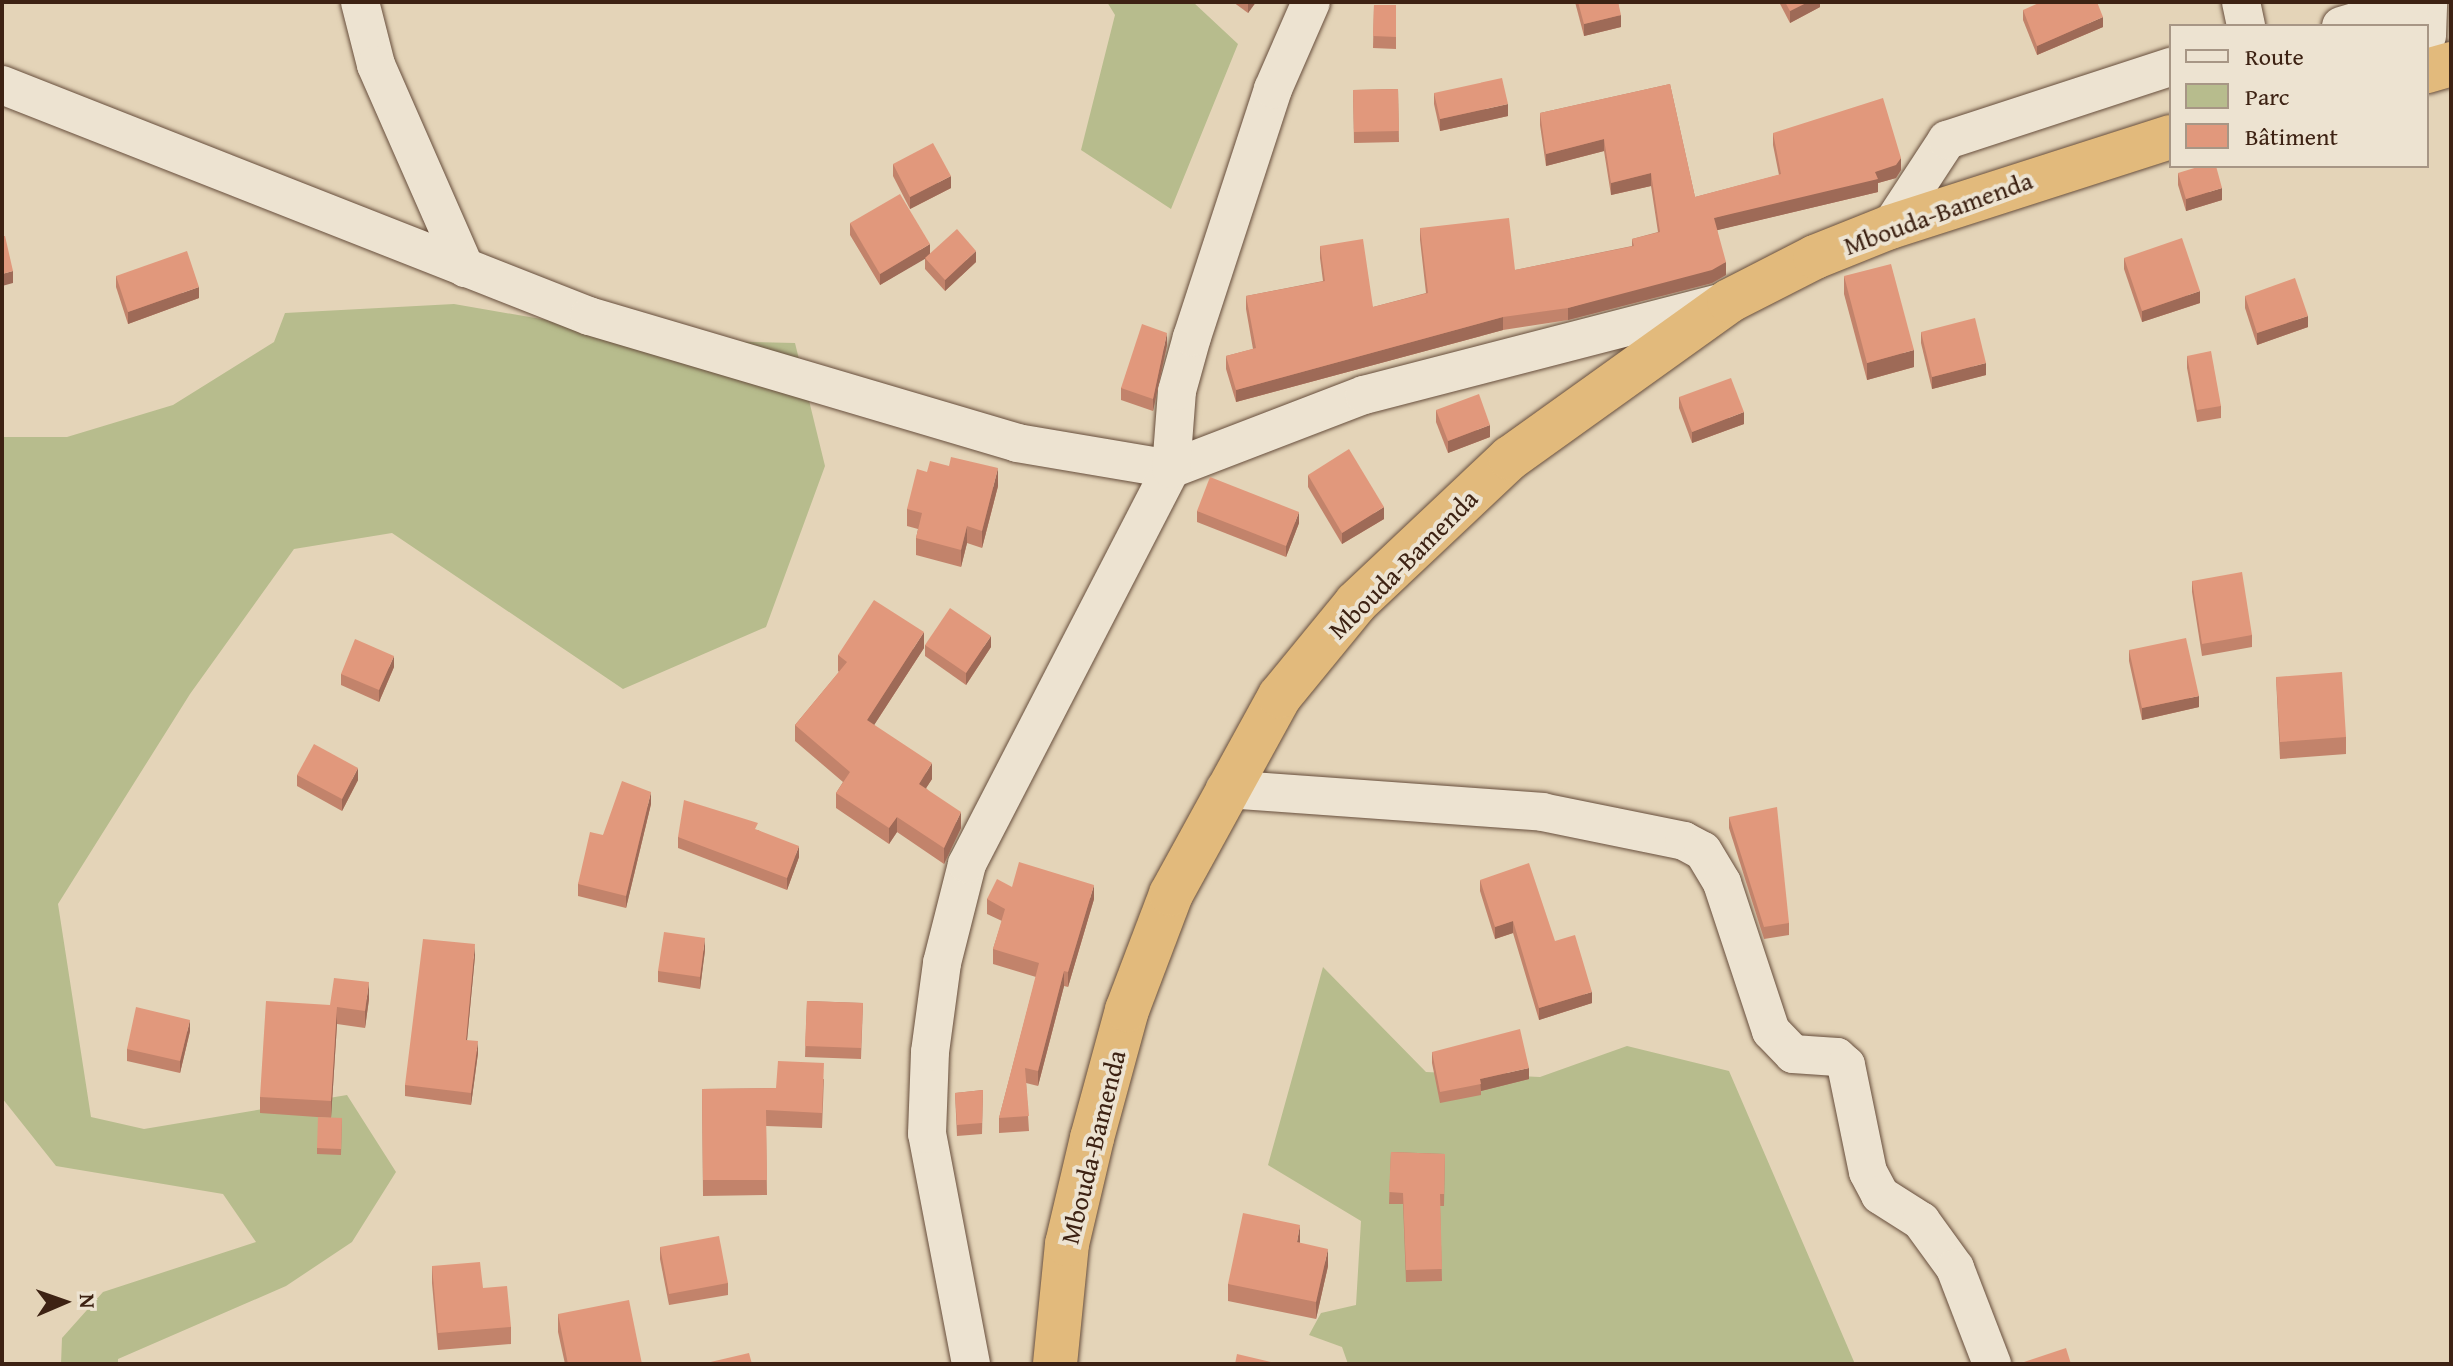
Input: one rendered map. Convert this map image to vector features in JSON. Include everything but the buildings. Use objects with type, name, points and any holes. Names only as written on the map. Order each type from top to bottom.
[{"type":"highway","points":[[2429,70],[2451,64]]},
{"type":"highway","name":"Mbouda-Bamenda","points":[[1055,1364],[1067,1244],[1127,1010],[1171,894],[1225,789],[1280,696],[1356,603],[1510,458],[1729,301],[1815,257],[1890,227],[2169,138]]},
{"type":"street","points":[[360,2],[376,65],[465,268]]},
{"type":"street","points":[[971,1364],[927,1134],[942,963],[967,864],[1171,469],[1177,391],[1192,337],[1268,103],[1311,2]]},
{"type":"street","points":[[2241,2],[2246,24]]},
{"type":"street","points":[[2348,24],[2425,2],[2426,24]]},
{"type":"street","points":[[1890,227],[1947,140],[2169,68]]},
{"type":"street","points":[[2,85],[589,316],[742,365],[1017,443],[1171,469],[1364,395],[1729,301]]},
{"type":"street","points":[[1225,789],[1542,812],[1684,841],[1703,851],[1722,883],[1771,1031],[1793,1054],[1837,1057],[1846,1065],[1868,1172],[1880,1195],[1921,1221],[1955,1268],[1992,1364]]},
{"type":"green space","points":[[1107,2],[1193,2],[1238,44],[1171,209],[1081,150],[1115,15]]},
{"type":"green space","points":[[454,304],[663,340],[795,343],[825,466],[766,627],[623,689],[392,533],[294,549],[190,694],[58,904],[91,1117],[144,1129],[347,1095],[396,1172],[352,1242],[286,1286],[118,1359],[118,1364],[61,1364],[62,1338],[103,1292],[256,1242],[223,1194],[56,1166],[2,1098],[2,437],[67,437],[173,405],[274,342],[285,313]]},
{"type":"green space","points":[[1323,967],[1426,1072],[1540,1077],[1627,1046],[1729,1071],[1855,1364],[1348,1364],[1342,1347],[1309,1335],[1321,1313],[1356,1305],[1361,1221],[1268,1165]]}]
